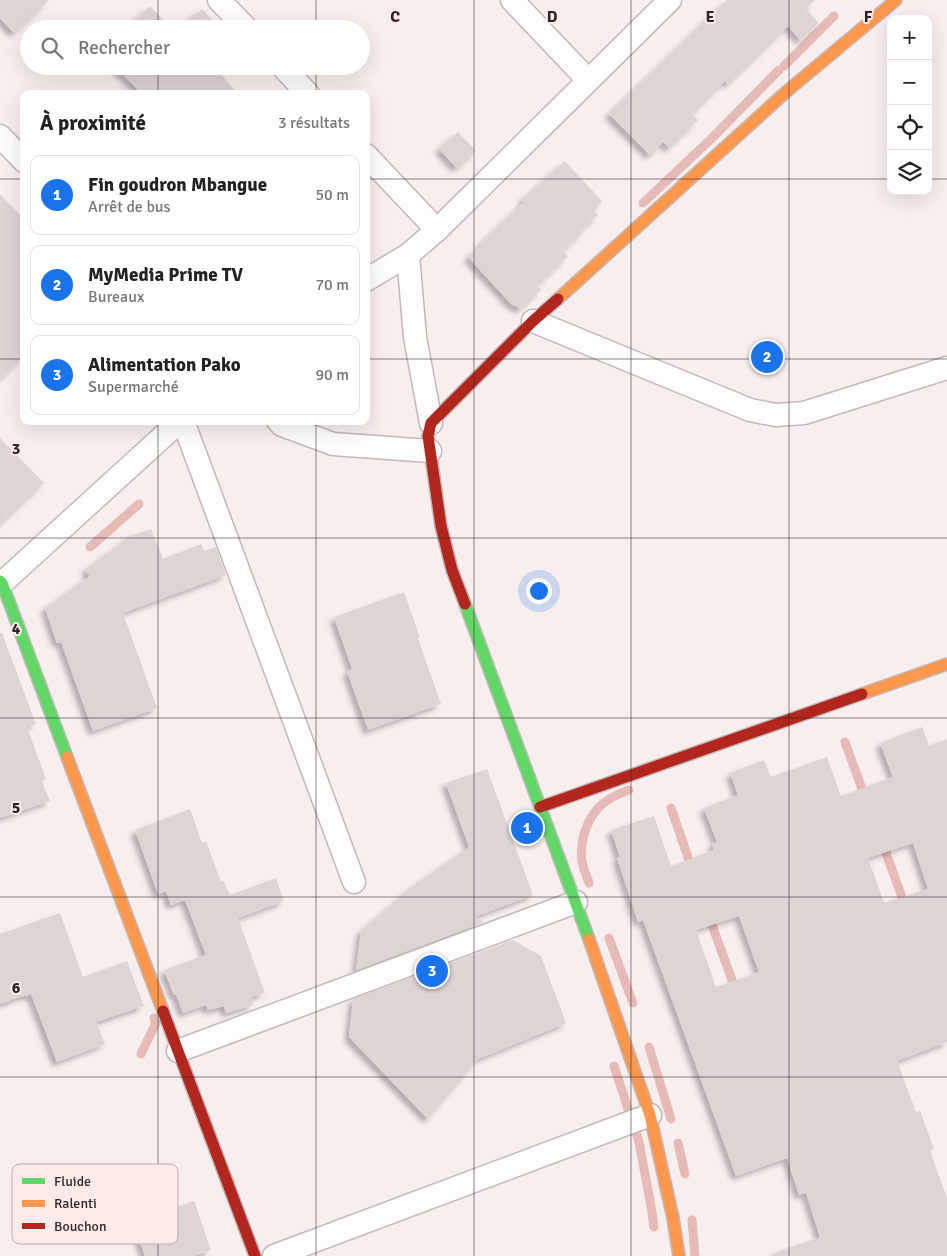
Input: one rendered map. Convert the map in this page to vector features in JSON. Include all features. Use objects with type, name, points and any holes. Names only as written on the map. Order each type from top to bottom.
[{"type":"main road","points":[[679,1256],[673,1218],[650,1115],[576,902],[452,570],[441,526],[428,436],[431,423],[533,321],[786,92],[896,0]]},
{"type":"main road","points":[[1,582],[255,1256]]},
{"type":"main road","points":[[540,807],[947,664]]},
{"type":"street","points":[[219,0],[238,20]]},
{"type":"street","points":[[512,0],[588,80]]},
{"type":"street","points":[[370,278],[408,255],[437,230],[670,0]]},
{"type":"street","points":[[290,75],[304,90]]},
{"type":"street","points":[[0,136],[20,157]]},
{"type":"street","points":[[370,159],[437,230]]},
{"type":"street","points":[[408,255],[416,337],[431,423]]},
{"type":"street","points":[[533,321],[750,410],[776,415],[804,413],[947,368]]},
{"type":"street","points":[[1,582],[178,425]]},
{"type":"street","points":[[183,425],[354,882]]},
{"type":"street","points":[[282,425],[333,444],[430,451]]},
{"type":"street","points":[[178,1051],[576,902]]},
{"type":"street","points":[[274,1256],[650,1115]]},
{"type":"building","points":[[0,0],[49,0],[28,20],[20,20],[20,27],[14,33],[0,18]]},
{"type":"building","points":[[727,0],[815,0],[806,9],[819,23],[800,40],[788,26],[728,84],[725,81],[692,114],[698,120],[669,148],[663,142],[650,155],[609,114]]},
{"type":"building","points":[[150,6],[163,20],[135,20]]},
{"type":"building","points":[[202,9],[212,20],[189,20]]},
{"type":"building","points":[[124,75],[222,75],[235,90],[138,90]]},
{"type":"building","points":[[458,132],[476,151],[457,168],[439,149]]},
{"type":"building","points":[[565,161],[602,201],[593,210],[598,215],[580,231],[582,233],[563,251],[568,256],[537,286],[541,290],[520,309],[517,306],[513,306],[468,257],[524,202],[522,200]]},
{"type":"building","points":[[0,194],[20,215],[20,360],[0,379]]},
{"type":"building","points":[[0,438],[44,483],[0,524]]},
{"type":"building","points":[[151,529],[163,559],[201,544],[204,551],[216,547],[226,575],[123,613],[157,708],[93,731],[61,642],[57,643],[45,608],[90,576],[85,570],[130,536]]},
{"type":"building","points":[[404,592],[441,704],[368,730],[347,671],[352,669],[334,617]]},
{"type":"building","points":[[0,633],[2,633],[36,724],[27,727],[46,779],[41,780],[50,801],[0,818]]},
{"type":"building","points":[[922,727],[929,746],[947,739],[947,1042],[897,1061],[916,1112],[920,1111],[934,1149],[930,1151],[947,1198],[947,1256],[776,1256],[776,1252],[820,1237],[806,1193],[799,1195],[787,1158],[736,1176],[643,920],[638,922],[617,858],[620,857],[611,830],[654,816],[671,866],[714,850],[712,844],[717,842],[704,808],[738,795],[730,773],[764,760],[771,777],[827,757],[841,796],[893,777],[880,743]],"holes":[[[913,843],[928,889],[884,903],[868,858]],[[739,916],[759,972],[716,987],[696,930]]]},
{"type":"building","points":[[487,769],[533,895],[474,917],[484,922],[356,970],[361,931],[414,885],[469,847],[446,783]]},
{"type":"building","points":[[190,809],[202,843],[206,841],[221,882],[224,881],[230,895],[276,878],[284,901],[238,918],[265,993],[251,997],[253,1005],[226,1013],[224,1006],[208,1010],[206,1005],[183,1013],[176,994],[174,995],[164,970],[206,955],[185,900],[171,905],[166,891],[158,894],[135,830]]},
{"type":"building","points":[[60,913],[83,977],[127,961],[144,1006],[96,1022],[105,1044],[57,1062],[31,994],[0,1004],[0,934]]},
{"type":"building","points":[[513,940],[541,956],[566,1023],[478,1059],[428,1119],[349,1037],[353,999]]},
{"type":"building","points":[[194,1201],[211,1250],[195,1256],[145,1256],[141,1244],[178,1244],[178,1207]]},
{"type":"waterway","points":[[784,66],[834,16]]},
{"type":"waterway","points":[[643,203],[711,139],[779,70]]},
{"type":"waterway","points":[[90,547],[139,504]]},
{"type":"waterway","points":[[845,742],[866,800]]},
{"type":"waterway","points":[[589,883],[581,856],[583,838],[589,820],[605,802],[629,790]]},
{"type":"waterway","points":[[671,808],[692,869]]},
{"type":"waterway","points":[[882,842],[906,908]]},
{"type":"waterway","points":[[708,914],[736,991]]},
{"type":"waterway","points":[[609,938],[633,1003]]},
{"type":"waterway","points":[[141,1054],[156,1023],[154,1018]]},
{"type":"waterway","points":[[649,1047],[671,1119]]},
{"type":"waterway","points":[[614,1066],[639,1142],[654,1227]]},
{"type":"waterway","points":[[678,1143],[685,1174]]},
{"type":"waterway","points":[[692,1220],[695,1256]]},
{"type":"traffic: fast","points":[[0,581],[67,757]]},
{"type":"traffic: fast","points":[[465,604],[589,939]]},
{"type":"traffic: slow","points":[[558,299],[786,92],[896,0]]},
{"type":"traffic: slow","points":[[862,694],[947,664]]},
{"type":"traffic: slow","points":[[67,757],[163,1011]]},
{"type":"traffic: slow","points":[[589,939],[650,1115],[673,1218],[679,1256]]},
{"type":"traffic: jam","points":[[465,604],[452,570],[441,526],[428,436],[431,423],[533,321],[558,299]]},
{"type":"traffic: jam","points":[[540,807],[862,694]]},
{"type":"traffic: jam","points":[[163,1011],[255,1256]]},
{"type":"place","name":"MyMedia Prime TV","points":[[767,357]]},
{"type":"place","name":"Fin goudron Mbangue","points":[[527,828]]},
{"type":"place","name":"Alimentation Pako","points":[[432,971]]}]
